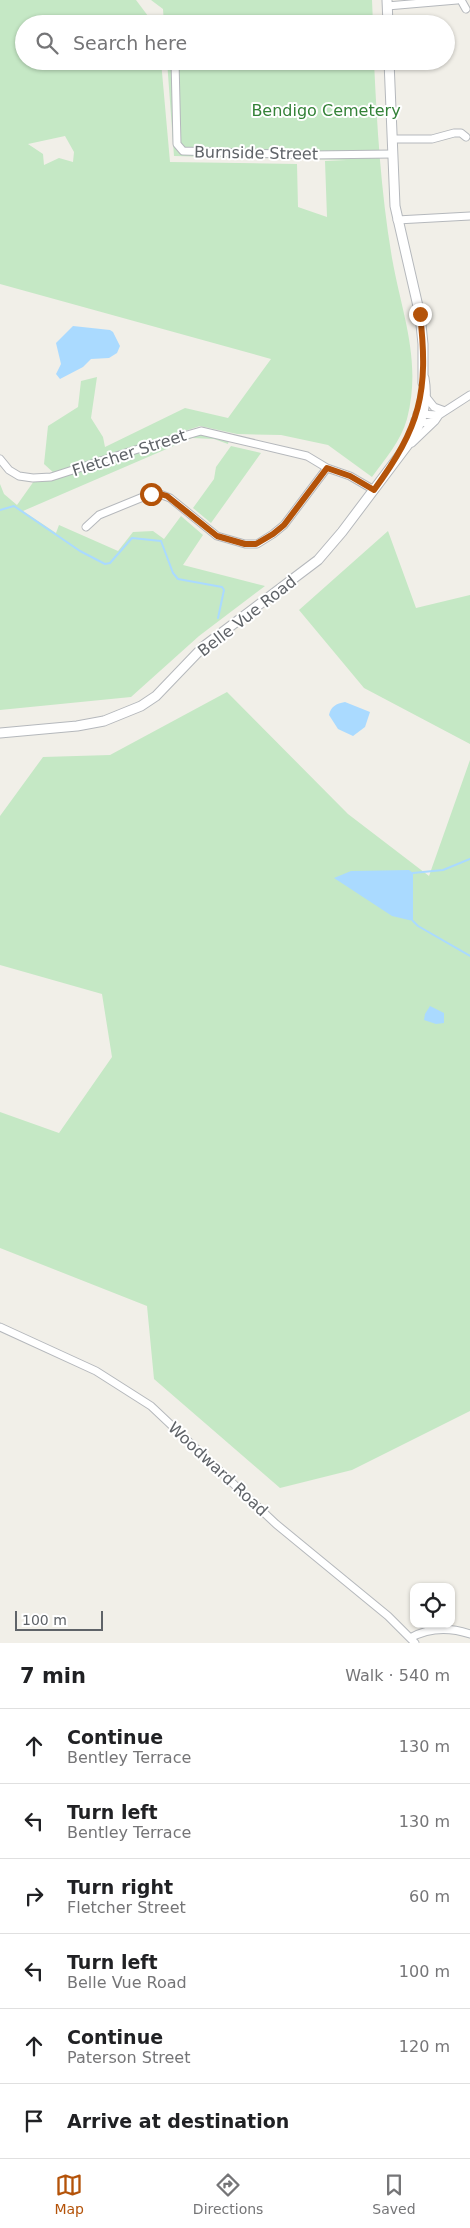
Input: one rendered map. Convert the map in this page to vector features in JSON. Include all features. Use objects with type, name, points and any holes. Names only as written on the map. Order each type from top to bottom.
[{"type":"street","points":[[387,3],[459,0],[466,8]]},
{"type":"street","name":"Burnside Street","points":[[175,70],[177,144],[183,151],[310,155],[393,154]]},
{"type":"street","points":[[389,70],[397,220],[420,314],[424,378],[418,418],[440,416]]},
{"type":"street","points":[[392,139],[432,139],[454,133],[460,133],[466,137]]},
{"type":"street","points":[[397,220],[470,216]]},
{"type":"street","name":"Belle Vue Road","points":[[0,733],[89,724],[122,715],[156,696],[203,647],[318,560],[407,446],[426,397],[424,378]]},
{"type":"street","points":[[407,446],[440,416],[470,395]]},
{"type":"street","points":[[426,397],[440,416]]},
{"type":"street","name":"Belle Vue Road","points":[[399,455],[418,418]]},
{"type":"street","name":"Fletcher Street","points":[[0,459],[9,470],[19,476],[33,478],[51,477],[201,431],[307,456],[327,468],[350,476],[374,490]]},
{"type":"street","points":[[86,527],[99,515],[157,493],[170,498],[217,536],[245,544],[256,544],[284,525],[327,468]]},
{"type":"street","name":"Woodward Road","points":[[0,1327],[96,1371],[151,1406],[276,1524],[388,1616],[412,1641]]},
{"type":"street","points":[[412,1641],[425,1631],[440,1629],[470,1634]]},
{"type":"green space","name":"Bendigo Cemetery","points":[[0,0],[136,0],[147,15],[15,15],[15,70],[162,70],[170,162],[297,164],[298,207],[327,217],[325,161],[347,160],[174,156],[168,70],[374,70],[382,185],[392,258],[409,338],[412,377],[407,419],[401,435],[372,477],[328,445],[281,435],[237,434],[200,426],[55,474],[44,464],[48,426],[78,407],[81,381],[97,377],[91,418],[103,437],[105,447],[185,408],[228,418],[271,359],[0,284]],"holes":[[[65,136],[74,152],[73,162],[59,158],[44,165],[43,154],[28,144]]]},
{"type":"green space","points":[[151,0],[372,0],[373,15],[163,15],[163,9]]},
{"type":"green space","points":[[205,432],[229,440],[228,444],[214,439],[192,438],[23,511],[56,533],[59,525],[118,551],[133,532],[153,531],[164,539],[181,516],[203,535],[183,565],[265,586],[199,636],[131,697],[0,710],[0,484],[4,494],[17,505],[34,481]]},
{"type":"green space","points":[[231,446],[261,453],[211,523],[193,508],[214,479],[216,467]]},
{"type":"green space","points":[[388,531],[416,608],[470,595],[470,744],[364,688],[299,610]]},
{"type":"green space","points":[[227,692],[348,814],[429,876],[470,760],[470,1411],[352,1470],[280,1488],[154,1379],[147,1306],[0,1248],[0,1112],[59,1133],[112,1057],[102,994],[0,965],[0,816],[43,757],[110,755]]},
{"type":"water","points":[[73,326],[110,330],[120,346],[117,353],[109,358],[91,359],[83,367],[60,379],[56,374],[61,364],[56,343]]},
{"type":"water","points":[[345,702],[370,712],[365,727],[353,736],[338,729],[329,715],[334,706]]},
{"type":"water","points":[[409,870],[413,873],[413,921],[392,916],[334,878],[351,871]]},
{"type":"water","points":[[430,1006],[444,1013],[444,1023],[436,1024],[424,1020]]},
{"type":"waterway","points":[[0,510],[14,506],[80,551],[105,564],[110,563],[132,538],[161,541],[173,573],[178,579],[222,587],[224,590],[218,618]]},
{"type":"waterway","points":[[413,873],[443,870],[470,859]]},
{"type":"waterway","points":[[413,921],[418,926],[470,956]]},
{"type":"route","points":[[151,494],[157,493],[167,496],[213,534],[250,545],[263,541],[279,530],[327,468],[350,476],[374,490],[399,455],[415,420],[422,394],[424,369],[420,314]]}]
